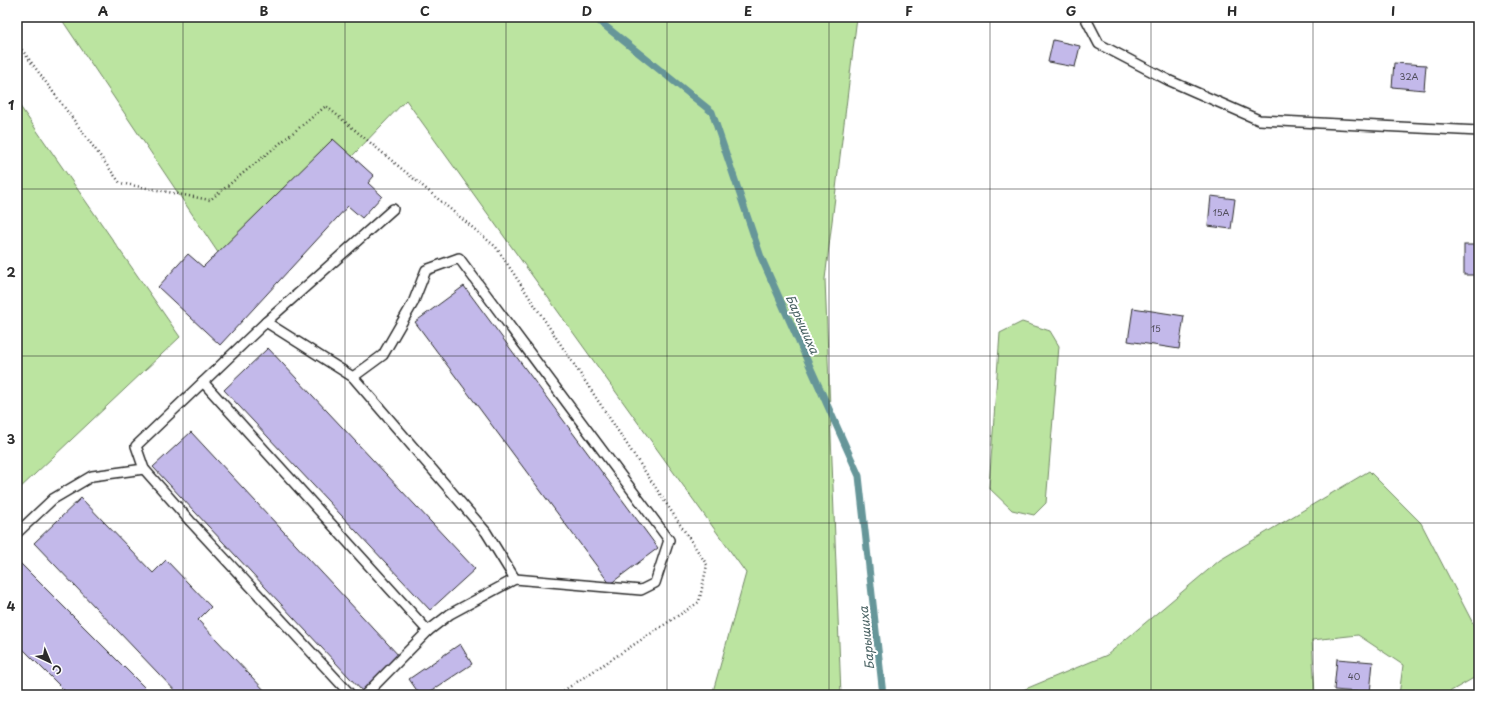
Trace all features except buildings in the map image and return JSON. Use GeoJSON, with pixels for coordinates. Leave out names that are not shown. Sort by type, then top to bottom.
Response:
{"type":"FeatureCollection","features":[{"type":"Feature","properties":{"kind":"lane"},"geometry":{"type":"LineString","coordinates":[[1085,17],[1099,44],[1168,80],[1260,120],[1479,131]]}},
{"type":"Feature","properties":{"kind":"lane"},"geometry":{"type":"LineString","coordinates":[[351,695],[190,521],[144,469],[136,446],[266,322],[394,209]]}},
{"type":"Feature","properties":{"kind":"lane"},"geometry":{"type":"LineString","coordinates":[[353,377],[383,355],[413,303],[426,270],[459,258],[669,540],[655,583],[641,590],[514,579],[450,614],[428,631],[366,695]]}},
{"type":"Feature","properties":{"kind":"lane"},"geometry":{"type":"LineString","coordinates":[[266,322],[353,377],[486,532],[514,579]]}},
{"type":"Feature","properties":{"kind":"lane"},"geometry":{"type":"LineString","coordinates":[[203,382],[428,631]]}},
{"type":"Feature","properties":{"kind":"lane"},"geometry":{"type":"LineString","coordinates":[[17,533],[54,499],[92,476],[144,469]]}},
{"type":"Feature","properties":{"kind":"path"},"geometry":{"type":"LineString","coordinates":[[17,42],[120,183],[210,200],[326,106],[496,247],[707,566],[699,602],[557,695]]}},
{"type":"Feature","properties":{"kind":"green space"},"geometry":{"type":"Polygon","coordinates":[[[60,17],[857,17],[825,279],[841,695],[712,695],[746,573],[406,100],[235,278],[60,17]]]}},
{"type":"Feature","properties":{"kind":"green space"},"geometry":{"type":"Polygon","coordinates":[[[17,102],[180,337],[17,491],[17,102]]]}},
{"type":"Feature","properties":{"kind":"green space"},"geometry":{"type":"Polygon","coordinates":[[[1022,322],[1050,331],[1059,346],[1046,503],[1034,515],[1012,510],[989,488],[1000,333],[1022,322]]]}},
{"type":"Feature","properties":{"kind":"green space"},"geometry":{"type":"Polygon","coordinates":[[[1369,471],[1421,523],[1479,635],[1479,675],[1444,695],[1399,695],[1403,665],[1358,635],[1312,640],[1315,695],[1011,695],[1107,655],[1220,560],[1369,471]]]}},
{"type":"Feature","properties":{"kind":"waterway","name":"Барышиха"},"geometry":{"type":"LineString","coordinates":[[594,17],[712,112],[761,257],[859,476],[883,695]]}}]}
